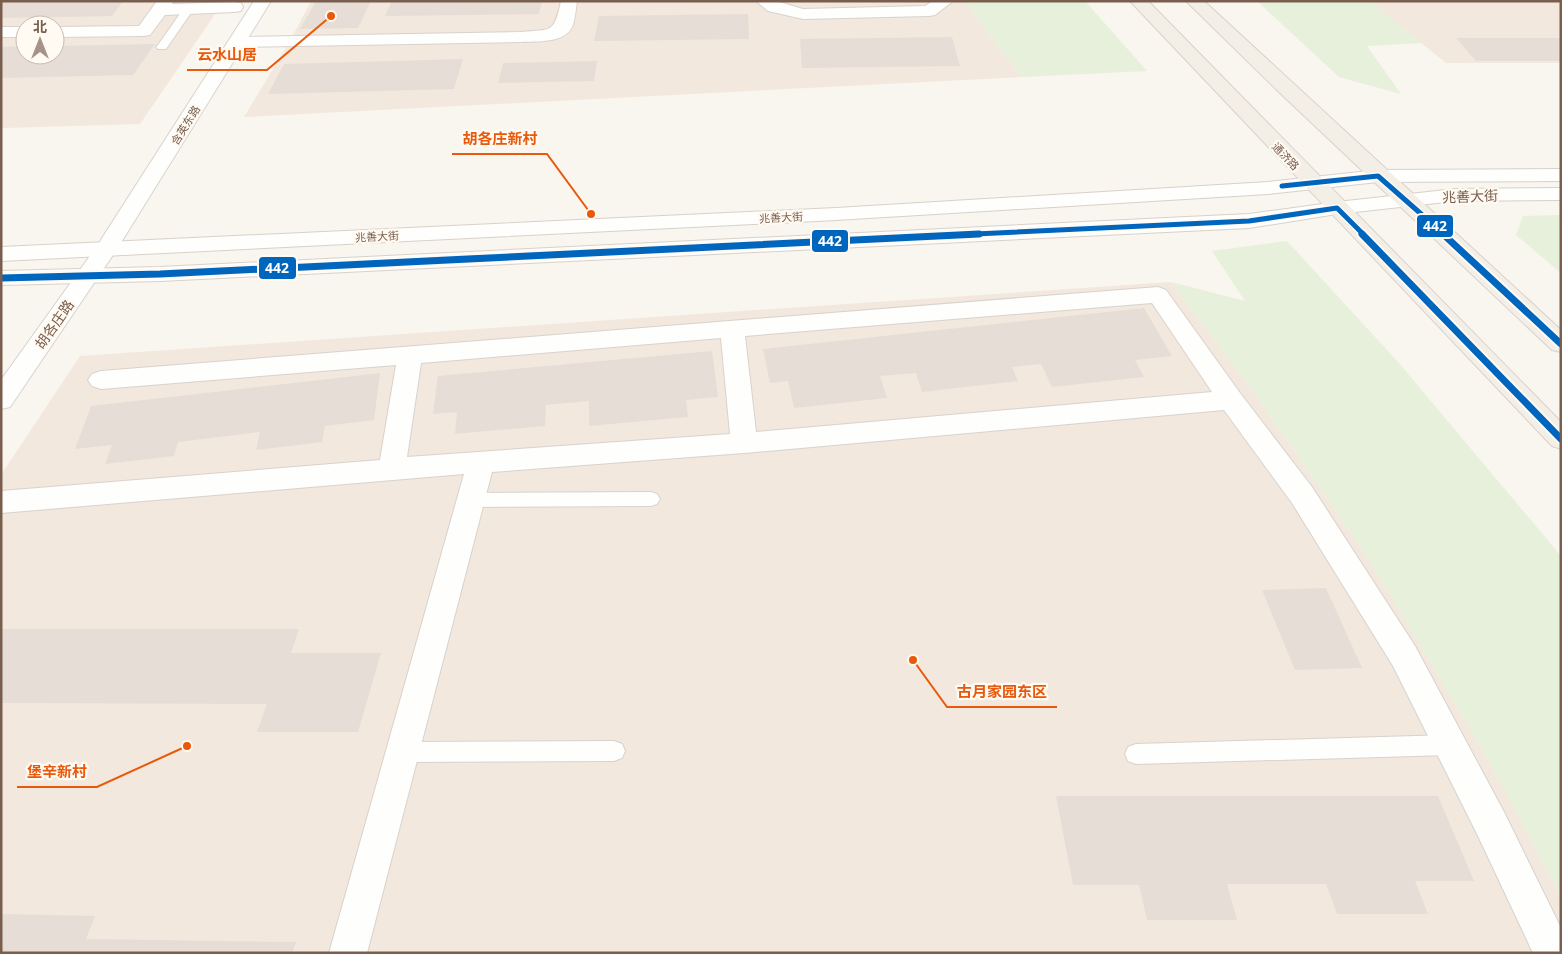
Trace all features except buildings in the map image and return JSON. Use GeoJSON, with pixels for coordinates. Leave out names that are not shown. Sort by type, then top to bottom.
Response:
{"type":"FeatureCollection","features":[{"type":"Feature","properties":{"kind":"main road","name":"通济路"},"geometry":{"type":"LineString","coordinates":[[1138,1],[1561,439]]}},
{"type":"Feature","properties":{"kind":"main road"},"geometry":{"type":"LineString","coordinates":[[1194,1],[1378,176],[1407,200],[1561,344]]}},
{"type":"Feature","properties":{"kind":"street","name":"含英东路"},"geometry":{"type":"LineString","coordinates":[[106,249],[263,1]]}},
{"type":"Feature","properties":{"kind":"street"},"geometry":{"type":"LineString","coordinates":[[237,42],[521,37],[554,34],[564,26],[569,1]]}},
{"type":"Feature","properties":{"kind":"street"},"geometry":{"type":"LineString","coordinates":[[764,1],[774,8],[803,14],[929,11],[944,1]]}},
{"type":"Feature","properties":{"kind":"street"},"geometry":{"type":"LineString","coordinates":[[65,32],[144,31],[163,6],[188,10],[235,7]]}},
{"type":"Feature","properties":{"kind":"street"},"geometry":{"type":"LineString","coordinates":[[1,32],[15,32]]}},
{"type":"Feature","properties":{"kind":"street","name":"兆善大街"},"geometry":{"type":"LineString","coordinates":[[1,254],[836,214],[1259,188],[1378,176],[1561,175]]}},
{"type":"Feature","properties":{"kind":"street","name":"兆善大街"},"geometry":{"type":"LineString","coordinates":[[1,278],[160,274],[1249,221],[1337,208],[1455,195],[1561,194]]}},
{"type":"Feature","properties":{"kind":"street","name":"胡各庄路"},"geometry":{"type":"LineString","coordinates":[[1,400],[106,249]]}},
{"type":"Feature","properties":{"kind":"street"},"geometry":{"type":"LineString","coordinates":[[101,380],[1158,295],[1231,400],[1302,495],[1404,656],[1553,953]]}},
{"type":"Feature","properties":{"kind":"street"},"geometry":{"type":"LineString","coordinates":[[732,330],[744,443]]}},
{"type":"Feature","properties":{"kind":"street"},"geometry":{"type":"LineString","coordinates":[[392,469],[410,356]]}},
{"type":"Feature","properties":{"kind":"street"},"geometry":{"type":"LineString","coordinates":[[1,502],[392,469],[744,443],[1231,400]]}},
{"type":"Feature","properties":{"kind":"street"},"geometry":{"type":"LineString","coordinates":[[348,953],[481,463]]}},
{"type":"Feature","properties":{"kind":"lane"},"geometry":{"type":"LineString","coordinates":[[162,47],[188,10]]}},
{"type":"Feature","properties":{"kind":"lane"},"geometry":{"type":"LineString","coordinates":[[471,500],[651,499]]}},
{"type":"Feature","properties":{"kind":"lane"},"geometry":{"type":"LineString","coordinates":[[1136,754],[1450,745]]}},
{"type":"Feature","properties":{"kind":"lane"},"geometry":{"type":"LineString","coordinates":[[402,752],[614,751]]}},
{"type":"Feature","properties":{"kind":"shaded area"},"geometry":{"type":"Polygon","coordinates":[[[1,1],[224,1],[140,124],[1,128],[1,1]]]}},
{"type":"Feature","properties":{"kind":"shaded area"},"geometry":{"type":"Polygon","coordinates":[[[311,1],[964,1],[1022,77],[244,117],[290,41],[311,1]]]}},
{"type":"Feature","properties":{"kind":"shaded area"},"geometry":{"type":"Polygon","coordinates":[[[1369,1],[1561,1],[1561,63],[1446,63],[1369,1]]]}},
{"type":"Feature","properties":{"kind":"shaded area"},"geometry":{"type":"Polygon","coordinates":[[[1171,282],[1256,395],[1372,564],[1487,757],[1561,896],[1561,953],[1,953],[1,475],[80,356],[1171,282]]]}},
{"type":"Feature","properties":{"kind":"green space"},"geometry":{"type":"Polygon","coordinates":[[[964,1],[1085,1],[1147,71],[1022,77],[964,1]]]}},
{"type":"Feature","properties":{"kind":"green space"},"geometry":{"type":"Polygon","coordinates":[[[1257,1],[1369,1],[1422,43],[1367,46],[1401,94],[1339,77],[1257,1]]]}},
{"type":"Feature","properties":{"kind":"green space"},"geometry":{"type":"Polygon","coordinates":[[[1561,215],[1561,273],[1516,235],[1523,216],[1561,215]]]}},
{"type":"Feature","properties":{"kind":"green space"},"geometry":{"type":"Polygon","coordinates":[[[1287,241],[1398,362],[1561,556],[1561,896],[1487,757],[1372,564],[1256,395],[1171,282],[1245,301],[1212,251],[1287,241]]]}},
{"type":"Feature","properties":{"kind":"transit line","name":"442"},"geometry":{"type":"LineString","coordinates":[[1282,186],[1378,176],[1407,200],[1561,344]]}},
{"type":"Feature","properties":{"kind":"transit line","name":"442"},"geometry":{"type":"LineString","coordinates":[[1,278],[160,274],[1249,221],[1337,208],[1561,439]]}},
{"type":"Feature","properties":{"kind":"place","name":"云水山居"},"geometry":{"type":"Point","coordinates":[331,16]}},
{"type":"Feature","properties":{"kind":"place","name":"胡各庄新村"},"geometry":{"type":"Point","coordinates":[591,214]}},
{"type":"Feature","properties":{"kind":"place","name":"古月家园东区"},"geometry":{"type":"Point","coordinates":[913,660]}},
{"type":"Feature","properties":{"kind":"place","name":"堡辛新村"},"geometry":{"type":"Point","coordinates":[187,746]}}]}
